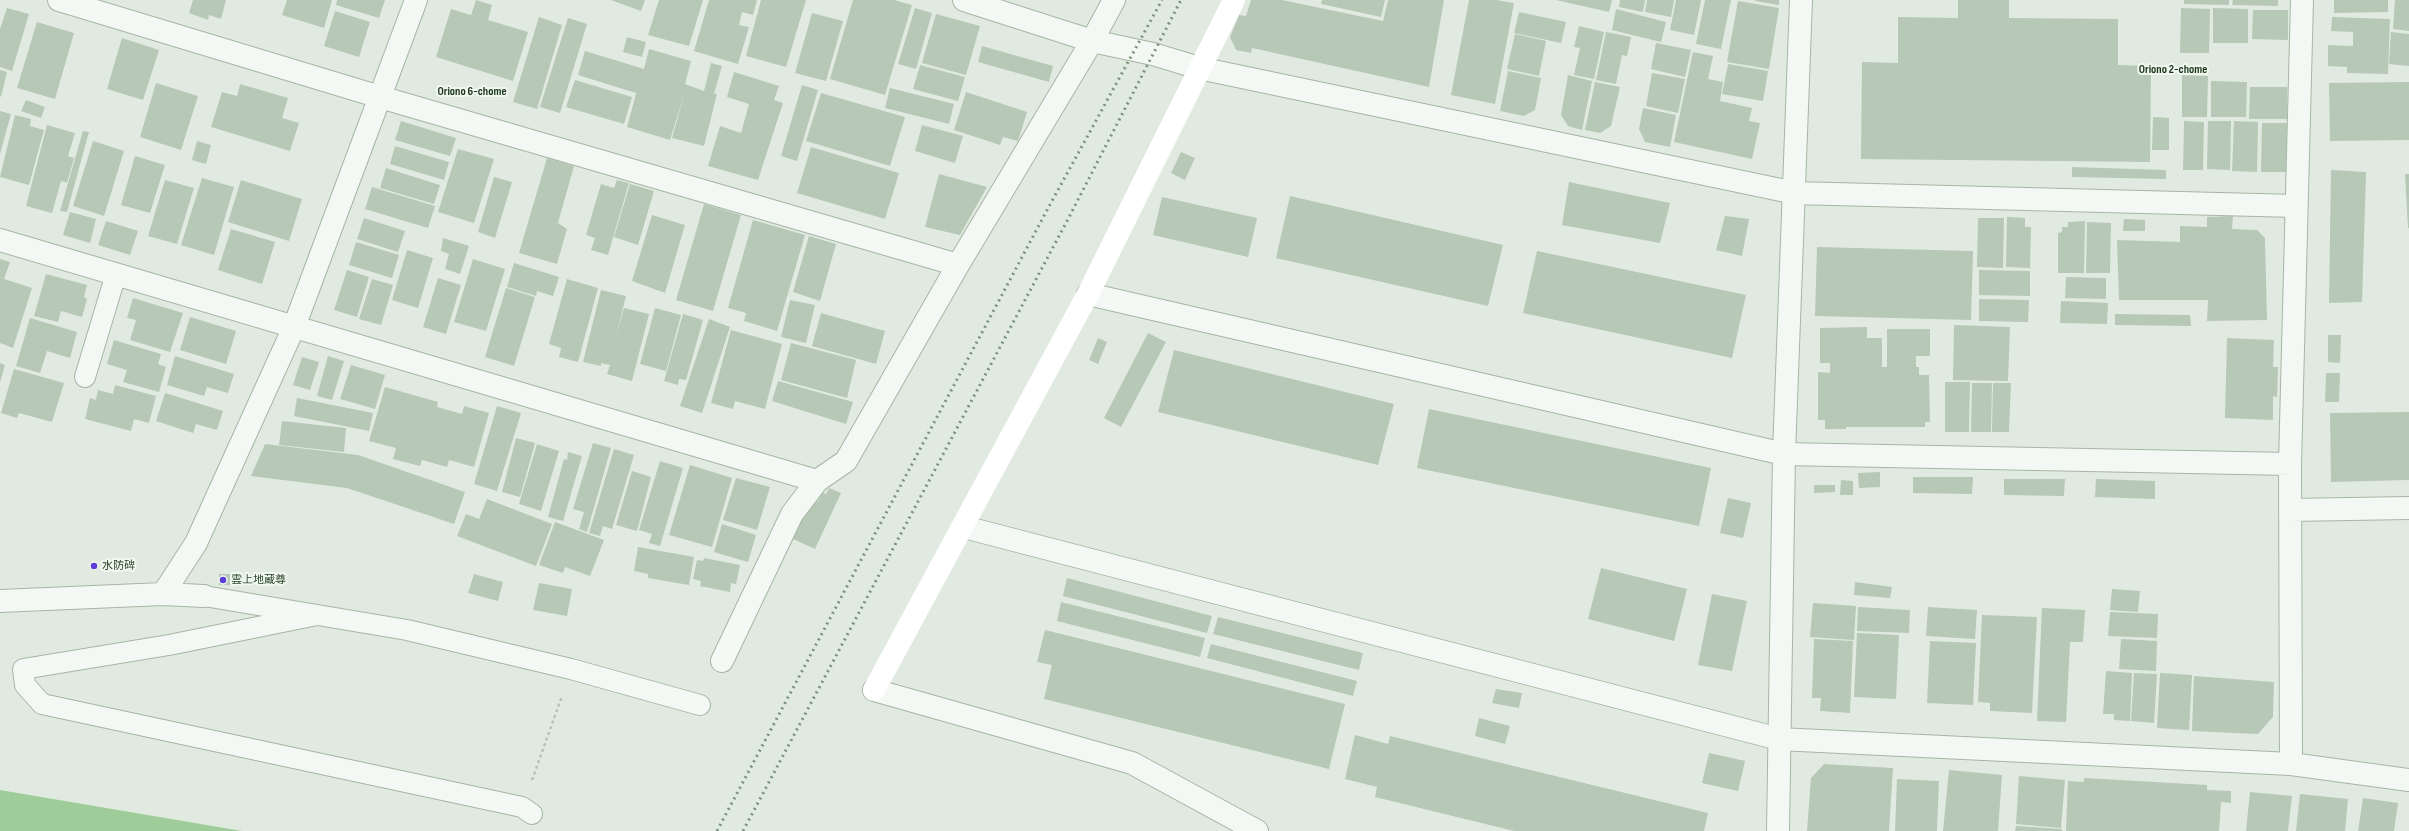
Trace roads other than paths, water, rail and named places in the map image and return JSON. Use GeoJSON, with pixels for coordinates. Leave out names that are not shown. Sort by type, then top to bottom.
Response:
{"type":"FeatureCollection","features":[{"type":"Feature","properties":{"kind":"street"},"geometry":{"type":"LineString","coordinates":[[59,0],[380,97],[958,266]]}},
{"type":"Feature","properties":{"kind":"street"},"geometry":{"type":"LineString","coordinates":[[163,594],[196,542],[294,327],[416,0]]}},
{"type":"Feature","properties":{"kind":"street"},"geometry":{"type":"LineString","coordinates":[[964,0],[1092,41],[1153,54],[1199,68],[1795,193],[2296,206]]}},
{"type":"Feature","properties":{"kind":"street"},"geometry":{"type":"LineString","coordinates":[[722,661],[792,514],[817,482],[846,461],[958,266],[1092,41],[1114,0]]}},
{"type":"Feature","properties":{"kind":"street"},"geometry":{"type":"LineString","coordinates":[[1234,0],[1088,294],[964,527],[874,690],[1132,763],[1257,831]]}},
{"type":"Feature","properties":{"kind":"street"},"geometry":{"type":"LineString","coordinates":[[1778,831],[1784,454],[1795,193],[1801,0]]}},
{"type":"Feature","properties":{"kind":"street"},"geometry":{"type":"LineString","coordinates":[[2291,764],[2290,464],[2302,0]]}},
{"type":"Feature","properties":{"kind":"street"},"geometry":{"type":"LineString","coordinates":[[0,240],[817,482]]}},
{"type":"Feature","properties":{"kind":"street"},"geometry":{"type":"LineString","coordinates":[[1088,294],[1784,454],[2290,464]]}},
{"type":"Feature","properties":{"kind":"street"},"geometry":{"type":"LineString","coordinates":[[2290,510],[2409,508]]}},
{"type":"Feature","properties":{"kind":"street"},"geometry":{"type":"LineString","coordinates":[[964,527],[1779,739],[2291,764],[2409,780]]}},
{"type":"Feature","properties":{"kind":"street"},"geometry":{"type":"LineString","coordinates":[[0,601],[163,594],[204,596]]}},
{"type":"Feature","properties":{"kind":"lane"},"geometry":{"type":"LineString","coordinates":[[85,377],[116,274]]}},
{"type":"Feature","properties":{"kind":"lane"},"geometry":{"type":"LineString","coordinates":[[204,596],[445,639],[571,669],[700,705]]}},
{"type":"Feature","properties":{"kind":"lane"},"geometry":{"type":"LineString","coordinates":[[317,615],[169,645],[23,669],[25,685],[42,704],[527,810]]}},
{"type":"Feature","properties":{"kind":"railway"},"geometry":{"type":"LineString","coordinates":[[717,831],[1046,212],[1162,0]]}},
{"type":"Feature","properties":{"kind":"railway"},"geometry":{"type":"LineString","coordinates":[[743,831],[1067,221],[1181,0]]}},
{"type":"Feature","properties":{"kind":"place","name":"水防碑"},"geometry":{"type":"Point","coordinates":[94,566]}},
{"type":"Feature","properties":{"kind":"place","name":"雲上地蔵尊"},"geometry":{"type":"Point","coordinates":[223,580]}},
{"type":"Feature","properties":{"kind":"district","name":"Oriono 2-chome"},"geometry":{"type":"Point","coordinates":[2173,70]}},
{"type":"Feature","properties":{"kind":"district","name":"Oriono 6-chome"},"geometry":{"type":"Point","coordinates":[472,92]}}]}
